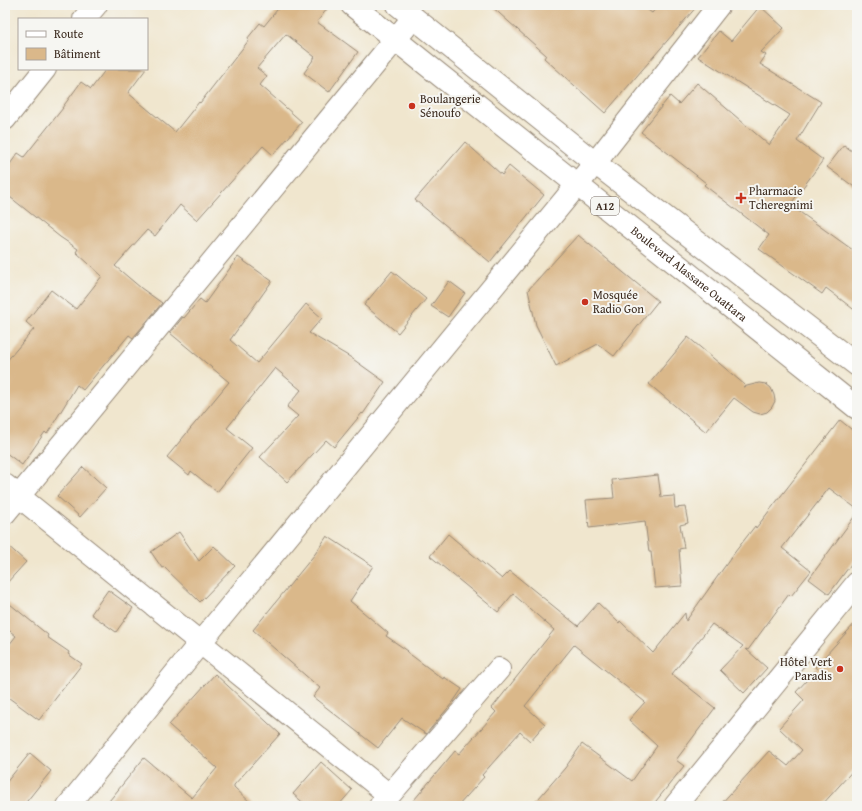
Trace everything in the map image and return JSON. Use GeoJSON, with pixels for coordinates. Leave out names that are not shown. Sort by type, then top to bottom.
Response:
{"type":"FeatureCollection","features":[{"type":"Feature","properties":{"kind":"street"},"geometry":{"type":"LineString","coordinates":[[85,18],[96,5]]}},
{"type":"Feature","properties":{"kind":"street","name":"Boulevard Alassane Ouattara"},"geometry":{"type":"LineString","coordinates":[[352,5],[857,408]]}},
{"type":"Feature","properties":{"kind":"street"},"geometry":{"type":"LineString","coordinates":[[68,806],[200,643],[595,164],[719,5]]}},
{"type":"Feature","properties":{"kind":"street"},"geometry":{"type":"LineString","coordinates":[[5,513],[12,491],[395,40],[405,11]]}},
{"type":"Feature","properties":{"kind":"street","name":"A12"},"geometry":{"type":"LineString","coordinates":[[405,11],[595,164],[857,365]]}},
{"type":"Feature","properties":{"kind":"street"},"geometry":{"type":"LineString","coordinates":[[5,119],[44,70]]}},
{"type":"Feature","properties":{"kind":"street"},"geometry":{"type":"LineString","coordinates":[[12,491],[200,643],[385,801],[499,669]]}},
{"type":"Feature","properties":{"kind":"street"},"geometry":{"type":"LineString","coordinates":[[675,806],[857,583]]}},
{"type":"Feature","properties":{"kind":"building"},"geometry":{"type":"Polygon","coordinates":[[[281,5],[330,5],[317,22],[358,52],[329,92],[304,73],[315,57],[286,34],[257,68],[267,76],[260,85],[302,122],[273,155],[263,146],[197,220],[180,205],[155,236],[147,230],[115,266],[141,288],[162,303],[133,338],[129,335],[83,390],[77,385],[47,434],[45,432],[22,465],[5,452],[5,363],[34,329],[26,322],[51,290],[76,309],[102,276],[76,252],[78,249],[60,237],[5,193],[5,171],[18,153],[24,157],[63,108],[81,82],[91,89],[105,70],[145,70],[128,93],[175,132],[199,102],[200,103],[249,40],[247,39],[260,23],[264,26],[281,5]]]}},
{"type":"Feature","properties":{"kind":"building"},"geometry":{"type":"Polygon","coordinates":[[[490,5],[641,5],[652,13],[659,5],[698,5],[605,113],[544,58],[546,55],[490,5]]]}},
{"type":"Feature","properties":{"kind":"building"},"geometry":{"type":"Polygon","coordinates":[[[760,6],[784,28],[761,52],[766,55],[760,64],[821,102],[797,141],[823,160],[790,205],[857,253],[857,312],[826,288],[822,294],[759,249],[769,235],[704,185],[706,183],[641,132],[670,96],[679,104],[697,83],[769,145],[790,115],[698,57],[719,31],[731,41],[760,6]]]}},
{"type":"Feature","properties":{"kind":"building"},"geometry":{"type":"Polygon","coordinates":[[[465,142],[502,175],[509,166],[544,195],[490,262],[415,200],[465,142]]]}},
{"type":"Feature","properties":{"kind":"building"},"geometry":{"type":"Polygon","coordinates":[[[844,145],[857,155],[857,189],[827,167],[844,145]]]}},
{"type":"Feature","properties":{"kind":"building"},"geometry":{"type":"Polygon","coordinates":[[[578,235],[658,301],[614,356],[598,344],[556,366],[536,325],[528,290],[578,235]]]}},
{"type":"Feature","properties":{"kind":"building"},"geometry":{"type":"Polygon","coordinates":[[[238,257],[272,281],[230,340],[257,363],[306,304],[322,318],[309,333],[350,357],[385,382],[363,414],[362,413],[334,447],[326,440],[287,482],[260,457],[298,416],[287,407],[301,390],[275,368],[227,428],[252,448],[217,492],[191,471],[189,475],[167,457],[229,382],[170,333],[200,299],[205,303],[238,257]]]}},
{"type":"Feature","properties":{"kind":"building"},"geometry":{"type":"Polygon","coordinates":[[[392,271],[426,299],[398,333],[364,305],[392,271]]]}},
{"type":"Feature","properties":{"kind":"building"},"geometry":{"type":"Polygon","coordinates":[[[449,281],[465,293],[448,317],[431,306],[449,281]]]}},
{"type":"Feature","properties":{"kind":"building"},"geometry":{"type":"Polygon","coordinates":[[[688,337],[745,385],[743,387],[759,383],[766,384],[771,388],[775,401],[772,407],[767,412],[760,414],[753,412],[734,398],[706,432],[649,384],[688,337]]]}},
{"type":"Feature","properties":{"kind":"building"},"geometry":{"type":"Polygon","coordinates":[[[840,420],[857,434],[857,509],[829,488],[782,548],[811,571],[791,596],[789,594],[748,650],[746,649],[767,668],[744,693],[720,670],[743,646],[712,624],[672,674],[715,708],[676,760],[684,766],[652,806],[532,806],[565,768],[582,744],[632,781],[657,746],[629,720],[645,702],[574,645],[525,706],[545,724],[530,741],[520,732],[482,775],[484,777],[458,806],[409,806],[455,751],[459,754],[496,712],[492,708],[554,630],[513,594],[498,612],[430,556],[448,534],[502,579],[510,571],[578,626],[598,603],[619,623],[620,621],[653,653],[685,613],[686,621],[735,552],[755,526],[756,528],[840,420]]]}},
{"type":"Feature","properties":{"kind":"building"},"geometry":{"type":"Polygon","coordinates":[[[83,467],[106,488],[80,517],[57,496],[83,467]]]}},
{"type":"Feature","properties":{"kind":"building"},"geometry":{"type":"Polygon","coordinates":[[[658,475],[661,497],[674,496],[675,508],[685,507],[688,523],[680,525],[684,548],[679,549],[682,586],[655,588],[651,552],[649,552],[645,521],[589,528],[586,500],[614,498],[612,480],[658,475]]]}},
{"type":"Feature","properties":{"kind":"building"},"geometry":{"type":"Polygon","coordinates":[[[857,513],[857,556],[829,594],[809,579],[857,513]]]}},
{"type":"Feature","properties":{"kind":"building"},"geometry":{"type":"Polygon","coordinates":[[[179,532],[199,561],[214,546],[235,566],[200,602],[164,567],[162,568],[151,552],[179,532]]]}},
{"type":"Feature","properties":{"kind":"building"},"geometry":{"type":"Polygon","coordinates":[[[327,536],[373,566],[350,601],[388,633],[386,636],[408,651],[407,652],[443,679],[444,677],[462,689],[426,734],[402,718],[378,748],[313,697],[320,688],[253,630],[315,554],[327,536]]]}},
{"type":"Feature","properties":{"kind":"building"},"geometry":{"type":"Polygon","coordinates":[[[5,543],[26,562],[5,585],[5,543]]]}},
{"type":"Feature","properties":{"kind":"building"},"geometry":{"type":"Polygon","coordinates":[[[108,590],[133,608],[116,632],[91,614],[108,590]]]}},
{"type":"Feature","properties":{"kind":"building"},"geometry":{"type":"Polygon","coordinates":[[[5,600],[48,635],[47,637],[69,652],[68,654],[82,664],[39,720],[5,695],[5,650],[16,636],[5,627],[5,600]]]}},
{"type":"Feature","properties":{"kind":"building"},"geometry":{"type":"Polygon","coordinates":[[[857,621],[857,766],[821,806],[719,806],[769,751],[788,766],[802,750],[779,728],[804,700],[796,692],[817,669],[815,667],[857,621]]]}},
{"type":"Feature","properties":{"kind":"building"},"geometry":{"type":"Polygon","coordinates":[[[215,674],[280,734],[234,785],[234,787],[254,806],[105,806],[144,758],[192,798],[217,768],[169,725],[215,674]]]}},
{"type":"Feature","properties":{"kind":"building"},"geometry":{"type":"Polygon","coordinates":[[[30,753],[51,771],[23,806],[11,806],[5,801],[5,784],[30,753]]]}},
{"type":"Feature","properties":{"kind":"building"},"geometry":{"type":"Polygon","coordinates":[[[321,762],[352,790],[338,806],[307,806],[293,794],[321,762]]]}},
{"type":"Feature","properties":{"kind":"place","name":"Boulangerie Sénoufo"},"geometry":{"type":"Point","coordinates":[412,106]}},
{"type":"Feature","properties":{"kind":"place","name":"Pharmacie Tcheregnimi"},"geometry":{"type":"Point","coordinates":[741,198]}},
{"type":"Feature","properties":{"kind":"place","name":"Mosquée Radio Gon"},"geometry":{"type":"Point","coordinates":[585,302]}},
{"type":"Feature","properties":{"kind":"place","name":"Hôtel Vert Paradis"},"geometry":{"type":"Point","coordinates":[840,669]}}]}
